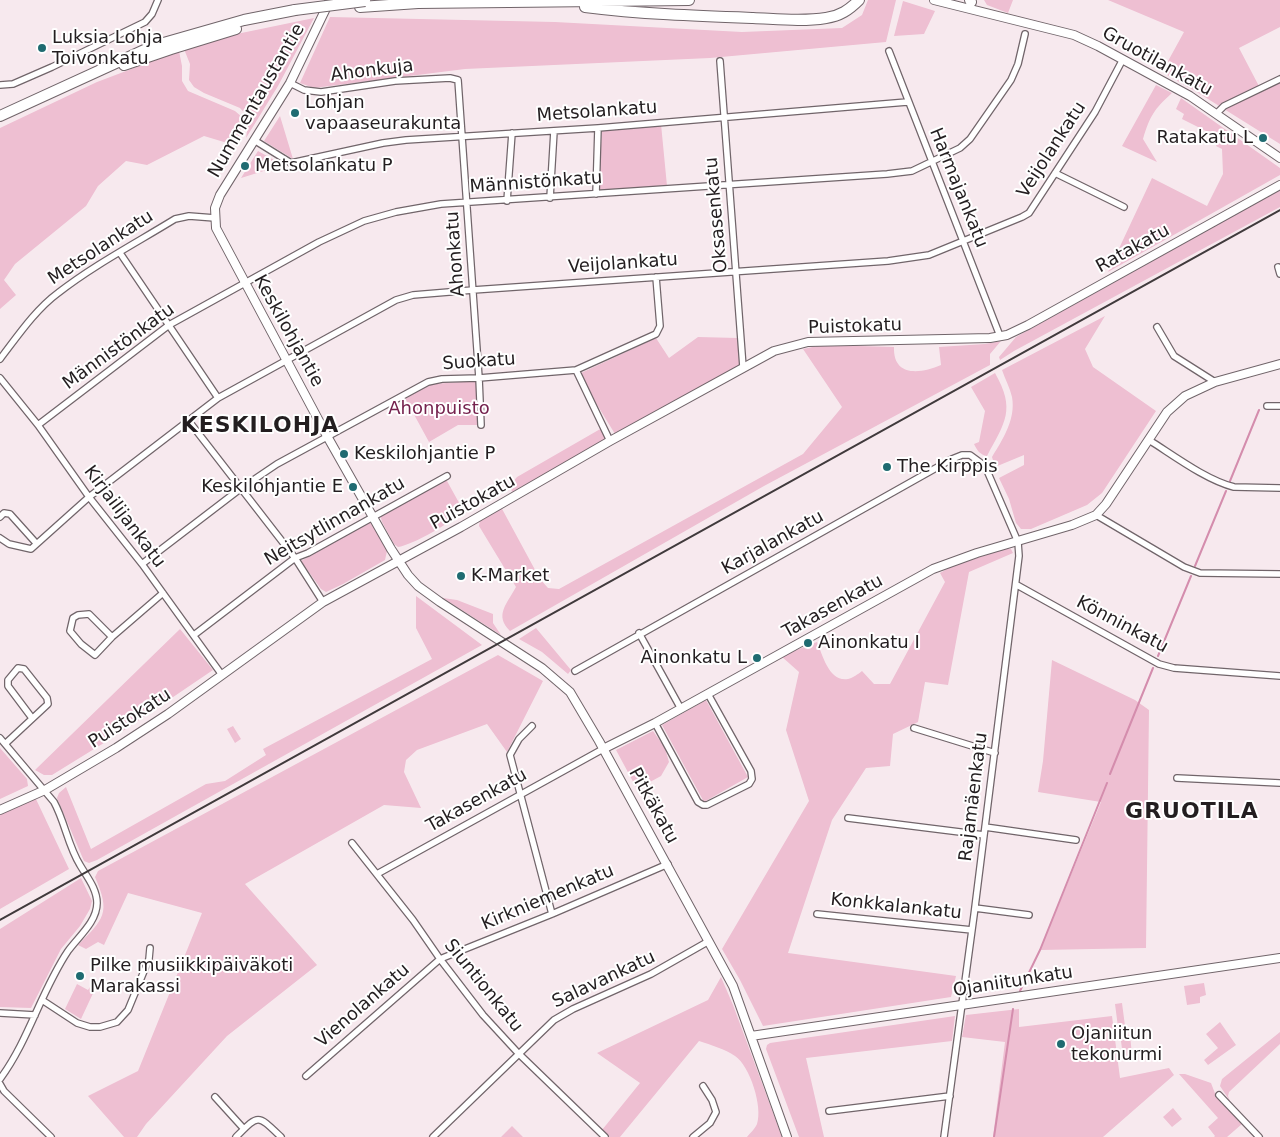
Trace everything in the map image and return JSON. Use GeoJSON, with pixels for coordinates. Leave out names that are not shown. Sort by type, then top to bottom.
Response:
{"type":"FeatureCollection","features":[{"type":"Feature","properties":{"kind":"highway"},"geometry":{"type":"LineString","coordinates":[[362,4],[377,0]]}},
{"type":"Feature","properties":{"kind":"highway"},"geometry":{"type":"LineString","coordinates":[[0,116],[153,46],[244,20],[362,4],[689,0]]}},
{"type":"Feature","properties":{"kind":"highway"},"geometry":{"type":"LineString","coordinates":[[549,2],[605,10],[801,20],[839,15],[850,9],[858,0]]}},
{"type":"Feature","properties":{"kind":"highway"},"geometry":{"type":"LineString","coordinates":[[0,109],[17,101],[30,102]]}},
{"type":"Feature","properties":{"kind":"street"},"geometry":{"type":"LineString","coordinates":[[0,85],[13,84],[44,71],[145,22],[152,14],[158,0]]}},
{"type":"Feature","properties":{"kind":"street","name":"Nummentaustantie"},"geometry":{"type":"LineString","coordinates":[[215,218],[215,208],[220,195],[290,83],[330,0]]}},
{"type":"Feature","properties":{"kind":"street"},"geometry":{"type":"LineString","coordinates":[[934,0],[1008,19]]}},
{"type":"Feature","properties":{"kind":"street"},"geometry":{"type":"LineString","coordinates":[[969,1],[1008,19]]}},
{"type":"Feature","properties":{"kind":"street","name":"Gruotilankatu"},"geometry":{"type":"LineString","coordinates":[[1008,19],[1074,35],[1098,46],[1184,92],[1280,158]]}},
{"type":"Feature","properties":{"kind":"street","name":"Männistönkatu"},"geometry":{"type":"LineString","coordinates":[[38,425],[170,325],[319,242],[364,221],[396,212],[441,204],[468,204],[897,174],[912,171],[960,148],[970,139],[1011,80],[1018,64],[1025,34]]}},
{"type":"Feature","properties":{"kind":"street","name":"Harmajankatu"},"geometry":{"type":"LineString","coordinates":[[889,51],[907,102],[1000,336]]}},
{"type":"Feature","properties":{"kind":"street","name":"Veijolankatu"},"geometry":{"type":"LineString","coordinates":[[36,543],[89,497],[218,398],[396,300],[413,295],[473,290],[914,258],[929,255],[963,242],[1029,213],[1095,112],[1123,59]]}},
{"type":"Feature","properties":{"kind":"street","name":"Oksasenkatu"},"geometry":{"type":"LineString","coordinates":[[720,61],[744,367]]}},
{"type":"Feature","properties":{"kind":"street","name":"Ahonkuja"},"geometry":{"type":"LineString","coordinates":[[290,83],[304,90],[321,92],[395,81],[450,78],[458,80]]}},
{"type":"Feature","properties":{"kind":"street"},"geometry":{"type":"LineString","coordinates":[[1217,113],[1224,106],[1280,79]]}},
{"type":"Feature","properties":{"kind":"street","name":"Ahonkatu"},"geometry":{"type":"LineString","coordinates":[[458,80],[468,204],[481,425]]}},
{"type":"Feature","properties":{"kind":"street","name":"Metsolankatu"},"geometry":{"type":"LineString","coordinates":[[254,140],[292,163],[383,143],[598,128],[907,102]]}},
{"type":"Feature","properties":{"kind":"street"},"geometry":{"type":"LineString","coordinates":[[596,194],[598,128]]}},
{"type":"Feature","properties":{"kind":"street"},"geometry":{"type":"LineString","coordinates":[[550,198],[554,130]]}},
{"type":"Feature","properties":{"kind":"street"},"geometry":{"type":"LineString","coordinates":[[507,201],[512,133]]}},
{"type":"Feature","properties":{"kind":"street"},"geometry":{"type":"LineString","coordinates":[[1055,173],[1124,207]]}},
{"type":"Feature","properties":{"kind":"street","name":"Ratakatu"},"geometry":{"type":"LineString","coordinates":[[1000,336],[1028,325],[1280,185]]}},
{"type":"Feature","properties":{"kind":"street","name":"Metsolankatu"},"geometry":{"type":"LineString","coordinates":[[0,359],[41,309],[57,293],[175,218],[189,216],[215,218]]}},
{"type":"Feature","properties":{"kind":"street","name":"Keskilohjantie"},"geometry":{"type":"LineString","coordinates":[[215,218],[216,228],[221,240],[327,436],[399,561]]}},
{"type":"Feature","properties":{"kind":"street"},"geometry":{"type":"LineString","coordinates":[[120,253],[218,398]]}},
{"type":"Feature","properties":{"kind":"street","name":"Suokatu"},"geometry":{"type":"LineString","coordinates":[[142,564],[240,489],[277,464],[428,382],[442,379],[576,370],[656,334],[660,326],[656,277]]}},
{"type":"Feature","properties":{"kind":"street"},"geometry":{"type":"LineString","coordinates":[[1157,327],[1174,356],[1215,382]]}},
{"type":"Feature","properties":{"kind":"street","name":"Puistokatu"},"geometry":{"type":"LineString","coordinates":[[0,810],[45,790],[131,738],[168,714],[323,602],[475,520],[610,441],[774,351],[808,342],[977,339],[1000,336]]}},
{"type":"Feature","properties":{"kind":"street","name":"Takasenkatu"},"geometry":{"type":"LineString","coordinates":[[377,874],[521,793],[681,709],[933,569],[1072,525],[1096,515],[1106,504],[1167,412],[1184,396],[1215,382],[1280,364]]}},
{"type":"Feature","properties":{"kind":"street"},"geometry":{"type":"LineString","coordinates":[[576,370],[610,441]]}},
{"type":"Feature","properties":{"kind":"street","name":"Kirjailijankatu"},"geometry":{"type":"LineString","coordinates":[[0,378],[38,425],[89,497],[142,564],[222,675]]}},
{"type":"Feature","properties":{"kind":"street"},"geometry":{"type":"LineString","coordinates":[[1267,406],[1280,406]]}},
{"type":"Feature","properties":{"kind":"street"},"geometry":{"type":"LineString","coordinates":[[188,420],[295,558],[323,602]]}},
{"type":"Feature","properties":{"kind":"street"},"geometry":{"type":"LineString","coordinates":[[1149,440],[1214,480],[1228,486],[1280,488]]}},
{"type":"Feature","properties":{"kind":"street","name":"Karjalankatu"},"geometry":{"type":"LineString","coordinates":[[576,671],[640,633],[952,459],[962,455],[970,455],[985,466]]}},
{"type":"Feature","properties":{"kind":"street","name":"Rajamäenkatu"},"geometry":{"type":"LineString","coordinates":[[944,1137],[1017,585],[1019,556],[1018,542],[985,466]]}},
{"type":"Feature","properties":{"kind":"street","name":"Neitsytlinnankatu"},"geometry":{"type":"LineString","coordinates":[[194,635],[295,558],[308,553],[447,476]]}},
{"type":"Feature","properties":{"kind":"street"},"geometry":{"type":"LineString","coordinates":[[0,517],[4,513],[10,514],[36,543],[30,549],[10,544],[0,538]]}},
{"type":"Feature","properties":{"kind":"street"},"geometry":{"type":"LineString","coordinates":[[1096,515],[1184,567],[1200,573],[1280,574]]}},
{"type":"Feature","properties":{"kind":"street","name":"Pitkäkatu"},"geometry":{"type":"LineString","coordinates":[[399,561],[418,586],[542,668],[570,692],[668,864],[733,986],[787,1137]]}},
{"type":"Feature","properties":{"kind":"street","name":"Könninkatu"},"geometry":{"type":"LineString","coordinates":[[1017,585],[1159,664],[1174,668],[1280,676]]}},
{"type":"Feature","properties":{"kind":"street"},"geometry":{"type":"LineString","coordinates":[[112,637],[89,614],[78,615],[73,618],[70,630],[81,644],[94,654],[163,593]]}},
{"type":"Feature","properties":{"kind":"street"},"geometry":{"type":"LineString","coordinates":[[640,633],[681,709]]}},
{"type":"Feature","properties":{"kind":"street"},"geometry":{"type":"LineString","coordinates":[[5,744],[48,704],[48,698],[24,668],[18,668],[8,680],[8,686],[32,718]]}},
{"type":"Feature","properties":{"kind":"street"},"geometry":{"type":"LineString","coordinates":[[655,723],[698,802],[702,805],[707,805],[748,784],[752,779],[751,771],[708,694]]}},
{"type":"Feature","properties":{"kind":"street"},"geometry":{"type":"LineString","coordinates":[[532,726],[519,739],[510,755],[552,914]]}},
{"type":"Feature","properties":{"kind":"street"},"geometry":{"type":"LineString","coordinates":[[914,728],[994,753]]}},
{"type":"Feature","properties":{"kind":"street"},"geometry":{"type":"LineString","coordinates":[[0,738],[45,790],[60,813],[74,855],[89,879],[97,903],[93,919],[68,952],[34,1015],[18,1050],[0,1079]]}},
{"type":"Feature","properties":{"kind":"street"},"geometry":{"type":"LineString","coordinates":[[1178,778],[1280,783]]}},
{"type":"Feature","properties":{"kind":"street"},"geometry":{"type":"LineString","coordinates":[[848,818],[984,835]]}},
{"type":"Feature","properties":{"kind":"street"},"geometry":{"type":"LineString","coordinates":[[985,827],[1076,840]]}},
{"type":"Feature","properties":{"kind":"street","name":"Siuntionkatu"},"geometry":{"type":"LineString","coordinates":[[352,843],[413,920],[483,1015],[518,1053],[605,1137]]}},
{"type":"Feature","properties":{"kind":"street","name":"Kirkniemenkatu"},"geometry":{"type":"LineString","coordinates":[[440,959],[552,914],[668,864]]}},
{"type":"Feature","properties":{"kind":"street"},"geometry":{"type":"LineString","coordinates":[[975,908],[1029,915]]}},
{"type":"Feature","properties":{"kind":"street","name":"Konkkalankatu"},"geometry":{"type":"LineString","coordinates":[[817,914],[972,930]]}},
{"type":"Feature","properties":{"kind":"street","name":"Salavankatu"},"geometry":{"type":"LineString","coordinates":[[433,1137],[546,1026],[564,1014],[652,974],[709,941]]}},
{"type":"Feature","properties":{"kind":"street"},"geometry":{"type":"LineString","coordinates":[[42,1000],[77,1023],[90,1028],[117,1022],[128,1010],[149,959],[150,948]]}},
{"type":"Feature","properties":{"kind":"street","name":"Ojaniitunkatu"},"geometry":{"type":"LineString","coordinates":[[751,1036],[1280,958]]}},
{"type":"Feature","properties":{"kind":"street","name":"Vienolankatu"},"geometry":{"type":"LineString","coordinates":[[306,1076],[440,959]]}},
{"type":"Feature","properties":{"kind":"street"},"geometry":{"type":"LineString","coordinates":[[0,1013],[34,1015]]}},
{"type":"Feature","properties":{"kind":"street"},"geometry":{"type":"LineString","coordinates":[[0,1084],[4,1091],[50,1137]]}},
{"type":"Feature","properties":{"kind":"street"},"geometry":{"type":"LineString","coordinates":[[693,1137],[710,1123],[716,1112],[712,1100],[703,1086]]}},
{"type":"Feature","properties":{"kind":"street"},"geometry":{"type":"LineString","coordinates":[[1219,1095],[1258,1137]]}},
{"type":"Feature","properties":{"kind":"street"},"geometry":{"type":"LineString","coordinates":[[829,1112],[950,1096]]}},
{"type":"Feature","properties":{"kind":"street"},"geometry":{"type":"LineString","coordinates":[[215,1097],[244,1129]]}},
{"type":"Feature","properties":{"kind":"street"},"geometry":{"type":"LineString","coordinates":[[236,1137],[254,1120],[260,1119],[281,1137]]}},
{"type":"Feature","properties":{"kind":"green space"},"geometry":{"type":"Polygon","coordinates":[[[868,0],[896,0],[886,42],[710,58],[465,69],[314,88],[300,83],[330,17],[555,22],[742,32],[842,28],[862,15],[868,0]]]}},
{"type":"Feature","properties":{"kind":"green space"},"geometry":{"type":"Polygon","coordinates":[[[984,0],[1013,0],[1008,13],[987,5],[984,0]]]}},
{"type":"Feature","properties":{"kind":"green space"},"geometry":{"type":"Polygon","coordinates":[[[1108,0],[1280,0],[1280,27],[1239,48],[1261,90],[1280,81],[1280,144],[1162,72],[1184,32],[1108,0]]]}},
{"type":"Feature","properties":{"kind":"green space"},"geometry":{"type":"Polygon","coordinates":[[[903,1],[935,11],[924,34],[894,36],[903,1]]]}},
{"type":"Feature","properties":{"kind":"green space"},"geometry":{"type":"Polygon","coordinates":[[[314,18],[278,86],[246,138],[249,118],[240,108],[204,93],[194,87],[189,80],[190,64],[184,49],[222,37],[314,18]]]}},
{"type":"Feature","properties":{"kind":"green space"},"geometry":{"type":"Polygon","coordinates":[[[179,51],[182,81],[188,91],[235,111],[242,117],[239,137],[224,142],[204,136],[147,165],[126,161],[98,186],[86,206],[15,264],[4,280],[16,295],[0,309],[0,128],[97,82],[179,51]]]}},
{"type":"Feature","properties":{"kind":"green space"},"geometry":{"type":"Polygon","coordinates":[[[1156,85],[1172,93],[1153,113],[1143,139],[1157,162],[1122,146],[1156,85]]]}},
{"type":"Feature","properties":{"kind":"green space"},"geometry":{"type":"Polygon","coordinates":[[[1181,98],[1280,168],[1280,175],[1108,272],[1152,178],[1207,206],[1223,174],[1222,149],[1216,146],[1220,138],[1182,119],[1184,114],[1176,109],[1181,98]]]}},
{"type":"Feature","properties":{"kind":"green space"},"geometry":{"type":"Polygon","coordinates":[[[280,116],[293,159],[264,141],[280,116]]]}},
{"type":"Feature","properties":{"kind":"green space"},"geometry":{"type":"Polygon","coordinates":[[[661,124],[667,186],[598,190],[602,130],[661,124]]]}},
{"type":"Feature","properties":{"kind":"green space"},"geometry":{"type":"Polygon","coordinates":[[[258,151],[283,165],[241,178],[258,151]]]}},
{"type":"Feature","properties":{"kind":"green space"},"geometry":{"type":"Polygon","coordinates":[[[1280,190],[1280,207],[1000,360],[999,357],[1016,337],[1280,190]]]}},
{"type":"Feature","properties":{"kind":"green space"},"geometry":{"type":"Polygon","coordinates":[[[1105,316],[1085,349],[1093,367],[1156,411],[1102,493],[1087,505],[1031,529],[1021,529],[1016,523],[1009,499],[999,478],[1024,465],[1024,455],[995,467],[992,457],[1008,428],[1013,405],[1010,390],[1002,370],[1105,316]]]}},
{"type":"Feature","properties":{"kind":"green space"},"geometry":{"type":"Polygon","coordinates":[[[698,337],[738,338],[742,365],[615,434],[596,403],[581,373],[656,338],[669,358],[698,337]]]}},
{"type":"Feature","properties":{"kind":"green space"},"geometry":{"type":"Polygon","coordinates":[[[1001,341],[990,354],[990,365],[764,486],[510,631],[505,625],[502,615],[516,587],[479,526],[480,520],[501,507],[540,579],[548,588],[559,589],[803,454],[842,407],[803,349],[822,345],[894,347],[898,364],[909,371],[917,371],[941,365],[939,347],[1001,341]]]}},
{"type":"Feature","properties":{"kind":"green space"},"geometry":{"type":"Polygon","coordinates":[[[995,373],[1005,397],[1006,416],[987,456],[982,455],[974,444],[979,442],[985,411],[971,387],[995,373]]]}},
{"type":"Feature","properties":{"kind":"green space","name":"Ahonpuisto"},"geometry":{"type":"Polygon","coordinates":[[[476,381],[478,425],[458,425],[429,442],[405,398],[432,384],[476,381]]]}},
{"type":"Feature","properties":{"kind":"green space"},"geometry":{"type":"Polygon","coordinates":[[[602,428],[608,439],[512,492],[510,485],[517,477],[602,428]]]}},
{"type":"Feature","properties":{"kind":"green space"},"geometry":{"type":"Polygon","coordinates":[[[444,480],[447,481],[463,510],[451,521],[432,532],[398,547],[394,544],[382,522],[380,514],[444,480]]]}},
{"type":"Feature","properties":{"kind":"green space"},"geometry":{"type":"Polygon","coordinates":[[[371,522],[387,551],[385,560],[326,592],[321,589],[301,561],[371,522]]]}},
{"type":"Feature","properties":{"kind":"green space"},"geometry":{"type":"Polygon","coordinates":[[[1005,549],[1011,549],[1013,553],[969,572],[948,685],[925,682],[918,722],[893,734],[890,766],[866,768],[832,820],[788,953],[956,976],[951,997],[763,1026],[722,949],[809,801],[786,730],[799,672],[781,656],[817,642],[824,661],[831,672],[841,679],[854,677],[862,671],[874,684],[890,684],[945,582],[940,573],[952,566],[1005,549]]]}},
{"type":"Feature","properties":{"kind":"green space"},"geometry":{"type":"Polygon","coordinates":[[[416,596],[482,645],[97,860],[89,863],[84,861],[57,798],[59,793],[66,787],[91,849],[206,784],[225,781],[266,755],[263,749],[432,659],[416,628],[416,596]]]}},
{"type":"Feature","properties":{"kind":"green space"},"geometry":{"type":"Polygon","coordinates":[[[443,598],[457,600],[493,614],[493,623],[501,635],[443,598]]]}},
{"type":"Feature","properties":{"kind":"green space"},"geometry":{"type":"Polygon","coordinates":[[[536,628],[571,670],[568,674],[542,652],[519,639],[536,628]]]}},
{"type":"Feature","properties":{"kind":"green space"},"geometry":{"type":"Polygon","coordinates":[[[180,629],[213,670],[120,733],[52,775],[44,775],[35,770],[180,629]]]}},
{"type":"Feature","properties":{"kind":"green space"},"geometry":{"type":"Polygon","coordinates":[[[498,655],[543,681],[507,752],[487,724],[417,750],[406,760],[404,772],[421,808],[384,805],[245,884],[317,965],[227,1036],[146,1124],[137,1137],[124,1137],[88,1096],[138,1071],[202,913],[128,893],[104,945],[98,942],[86,949],[78,945],[99,922],[104,907],[95,877],[98,871],[498,655]]]}},
{"type":"Feature","properties":{"kind":"green space"},"geometry":{"type":"Polygon","coordinates":[[[1052,660],[1135,700],[1149,710],[1146,948],[1040,950],[1101,802],[1038,792],[1043,761],[1052,660]]]}},
{"type":"Feature","properties":{"kind":"green space"},"geometry":{"type":"Polygon","coordinates":[[[706,700],[748,777],[704,802],[662,725],[706,700]]]}},
{"type":"Feature","properties":{"kind":"green space"},"geometry":{"type":"Polygon","coordinates":[[[233,726],[241,739],[235,743],[227,729],[233,726]]]}},
{"type":"Feature","properties":{"kind":"green space"},"geometry":{"type":"Polygon","coordinates":[[[653,731],[665,748],[669,762],[661,776],[637,789],[616,750],[653,731]]]}},
{"type":"Feature","properties":{"kind":"green space"},"geometry":{"type":"Polygon","coordinates":[[[0,748],[27,779],[28,786],[0,799],[0,748]]]}},
{"type":"Feature","properties":{"kind":"green space"},"geometry":{"type":"Polygon","coordinates":[[[35,797],[69,869],[0,909],[0,813],[35,797]]]}},
{"type":"Feature","properties":{"kind":"green space"},"geometry":{"type":"Polygon","coordinates":[[[81,878],[92,901],[90,909],[80,926],[61,949],[31,1008],[0,1007],[0,929],[81,878]]]}},
{"type":"Feature","properties":{"kind":"green space"},"geometry":{"type":"Polygon","coordinates":[[[721,977],[782,1137],[747,1137],[757,1124],[758,1108],[754,1087],[746,1068],[735,1056],[699,1041],[620,1137],[610,1137],[602,1130],[640,1083],[597,1053],[708,1000],[721,977]]]}},
{"type":"Feature","properties":{"kind":"green space"},"geometry":{"type":"Polygon","coordinates":[[[1204,983],[1206,995],[1200,997],[1200,1003],[1187,1005],[1184,986],[1204,983]]]}},
{"type":"Feature","properties":{"kind":"green space"},"geometry":{"type":"Polygon","coordinates":[[[77,984],[88,990],[90,987],[95,989],[81,1019],[65,1009],[77,984]]]}},
{"type":"Feature","properties":{"kind":"green space"},"geometry":{"type":"Polygon","coordinates":[[[1122,1003],[1125,1026],[1118,1027],[1115,1004],[1122,1003]]]}},
{"type":"Feature","properties":{"kind":"green space"},"geometry":{"type":"Polygon","coordinates":[[[1019,1009],[1019,1027],[1112,1016],[1120,1078],[1169,1068],[1174,1075],[1103,1137],[993,1137],[1005,1042],[962,1037],[966,1015],[1019,1009]]]}},
{"type":"Feature","properties":{"kind":"green space"},"geometry":{"type":"Polygon","coordinates":[[[955,1016],[952,1041],[806,1058],[824,1137],[799,1137],[766,1049],[767,1045],[770,1043],[955,1016]]]}},
{"type":"Feature","properties":{"kind":"green space"},"geometry":{"type":"Polygon","coordinates":[[[1220,1022],[1236,1045],[1208,1065],[1204,1060],[1218,1048],[1206,1034],[1220,1022]]]}},
{"type":"Feature","properties":{"kind":"green space"},"geometry":{"type":"Polygon","coordinates":[[[1280,1032],[1280,1044],[1229,1092],[1230,1101],[1220,1086],[1222,1079],[1280,1032]]]}},
{"type":"Feature","properties":{"kind":"green space"},"geometry":{"type":"Polygon","coordinates":[[[1120,1034],[1130,1035],[1132,1055],[1123,1056],[1120,1034]]]}},
{"type":"Feature","properties":{"kind":"green space"},"geometry":{"type":"Polygon","coordinates":[[[1179,1074],[1185,1074],[1211,1083],[1216,1096],[1242,1124],[1227,1137],[1214,1137],[1208,1127],[1218,1118],[1179,1074]]]}},
{"type":"Feature","properties":{"kind":"green space"},"geometry":{"type":"Polygon","coordinates":[[[1173,1108],[1182,1119],[1172,1127],[1163,1117],[1173,1108]]]}},
{"type":"Feature","properties":{"kind":"green space"},"geometry":{"type":"Polygon","coordinates":[[[512,1126],[523,1137],[501,1137],[512,1126]]]}},
{"type":"Feature","properties":{"kind":"waterway"},"geometry":{"type":"LineString","coordinates":[[1230,481],[1259,410]]}},
{"type":"Feature","properties":{"kind":"waterway"},"geometry":{"type":"LineString","coordinates":[[1195,566],[1226,491]]}},
{"type":"Feature","properties":{"kind":"waterway"},"geometry":{"type":"LineString","coordinates":[[1158,656],[1191,576]]}},
{"type":"Feature","properties":{"kind":"waterway"},"geometry":{"type":"LineString","coordinates":[[1110,774],[1153,668]]}},
{"type":"Feature","properties":{"kind":"waterway"},"geometry":{"type":"LineString","coordinates":[[1020,991],[1040,950],[1107,783]]}},
{"type":"Feature","properties":{"kind":"waterway"},"geometry":{"type":"LineString","coordinates":[[994,1137],[1013,1009]]}},
{"type":"Feature","properties":{"kind":"railway"},"geometry":{"type":"LineString","coordinates":[[0,920],[1280,210]]}},
{"type":"Feature","properties":{"kind":"place","name":"Luksia Lohja Toivonkatu"},"geometry":{"type":"Point","coordinates":[42,48]}},
{"type":"Feature","properties":{"kind":"place","name":"Lohjan vapaaseurakunta"},"geometry":{"type":"Point","coordinates":[295,113]}},
{"type":"Feature","properties":{"kind":"place","name":"Ratakatu L"},"geometry":{"type":"Point","coordinates":[1263,138]}},
{"type":"Feature","properties":{"kind":"place","name":"Metsolankatu P"},"geometry":{"type":"Point","coordinates":[245,166]}},
{"type":"Feature","properties":{"kind":"place","name":"Keskilohjantie P"},"geometry":{"type":"Point","coordinates":[344,454]}},
{"type":"Feature","properties":{"kind":"place","name":"The Kirppis"},"geometry":{"type":"Point","coordinates":[887,467]}},
{"type":"Feature","properties":{"kind":"place","name":"Keskilohjantie E"},"geometry":{"type":"Point","coordinates":[353,487]}},
{"type":"Feature","properties":{"kind":"place","name":"K-Market"},"geometry":{"type":"Point","coordinates":[461,576]}},
{"type":"Feature","properties":{"kind":"place","name":"Ainonkatu I"},"geometry":{"type":"Point","coordinates":[808,643]}},
{"type":"Feature","properties":{"kind":"place","name":"Ainonkatu L"},"geometry":{"type":"Point","coordinates":[757,658]}},
{"type":"Feature","properties":{"kind":"place","name":"Pilke musiikkipäiväkoti Marakassi"},"geometry":{"type":"Point","coordinates":[80,976]}},
{"type":"Feature","properties":{"kind":"place","name":"Ojaniitun tekonurmi"},"geometry":{"type":"Point","coordinates":[1061,1044]}},
{"type":"Feature","properties":{"kind":"district","name":"KESKILOHJA"},"geometry":{"type":"Point","coordinates":[260,426]}},
{"type":"Feature","properties":{"kind":"district","name":"GRUOTILA"},"geometry":{"type":"Point","coordinates":[1192,812]}}]}
